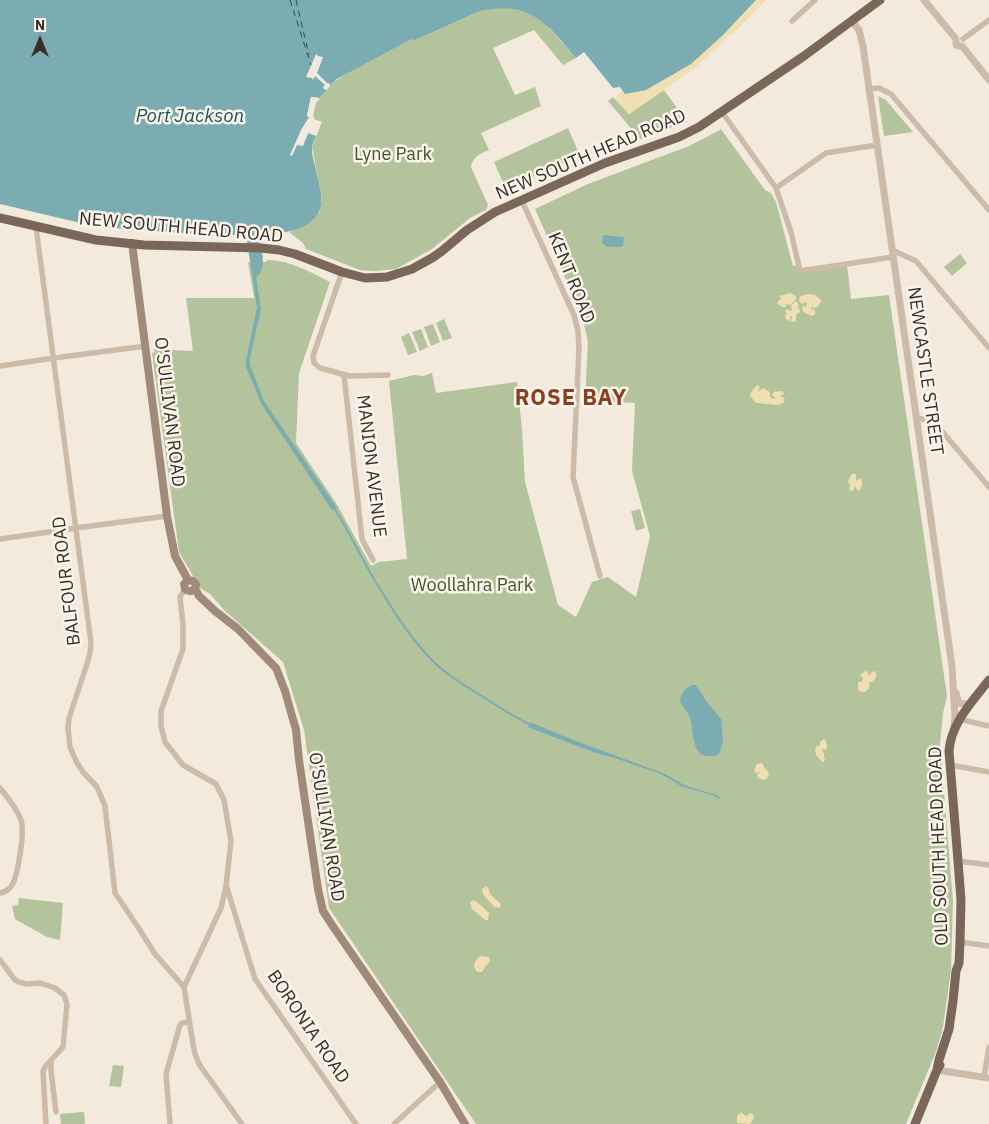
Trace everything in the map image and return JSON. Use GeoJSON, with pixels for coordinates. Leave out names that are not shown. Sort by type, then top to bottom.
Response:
{"type":"FeatureCollection","features":[{"type":"Feature","properties":{"kind":"main road","name":"NEW SOUTH HEAD ROAD"},"geometry":{"type":"LineString","coordinates":[[0,218],[96,240],[132,244],[279,250],[356,276],[387,277],[412,269],[432,258],[473,225],[495,212],[605,163],[690,132],[804,56],[880,0]]}},
{"type":"Feature","properties":{"kind":"main road","name":"O'SULLIVAN ROAD"},"geometry":{"type":"LineString","coordinates":[[132,244],[167,516],[175,556],[188,580]]}},
{"type":"Feature","properties":{"kind":"main road"},"geometry":{"type":"LineString","coordinates":[[188,580],[194,581],[196,584],[195,588],[190,592],[185,589],[184,584],[188,580]]}},
{"type":"Feature","properties":{"kind":"main road","name":"O'SULLIVAN ROAD"},"geometry":{"type":"LineString","coordinates":[[195,588],[200,596],[238,629],[276,668],[285,691],[296,730],[318,890],[323,910],[440,1082],[465,1124]]}},
{"type":"Feature","properties":{"kind":"main road","name":"OLD SOUTH HEAD ROAD"},"geometry":{"type":"LineString","coordinates":[[915,1124],[937,1070],[947,1035],[956,970],[959,964],[960,900],[949,746],[954,728],[959,719],[989,680]]}},
{"type":"Feature","properties":{"kind":"street"},"geometry":{"type":"LineString","coordinates":[[792,21],[815,0]]}},
{"type":"Feature","properties":{"kind":"street"},"geometry":{"type":"LineString","coordinates":[[924,0],[961,41],[989,80]]}},
{"type":"Feature","properties":{"kind":"street"},"geometry":{"type":"LineString","coordinates":[[961,41],[989,20]]}},
{"type":"Feature","properties":{"kind":"street","name":"NEWCASTLE STREET"},"geometry":{"type":"LineString","coordinates":[[852,21],[859,30],[862,40],[917,418],[952,666],[954,728]]}},
{"type":"Feature","properties":{"kind":"street"},"geometry":{"type":"LineString","coordinates":[[869,88],[879,88],[891,94],[989,210]]}},
{"type":"Feature","properties":{"kind":"street"},"geometry":{"type":"LineString","coordinates":[[722,112],[776,188],[792,232],[800,271],[892,254],[910,257],[920,265],[989,348]]}},
{"type":"Feature","properties":{"kind":"street"},"geometry":{"type":"LineString","coordinates":[[776,188],[826,153],[877,144]]}},
{"type":"Feature","properties":{"kind":"street","name":"KENT ROAD"},"geometry":{"type":"LineString","coordinates":[[522,200],[572,310],[578,331],[579,348],[573,478],[600,576]]}},
{"type":"Feature","properties":{"kind":"street","name":"BALFOUR ROAD"},"geometry":{"type":"LineString","coordinates":[[36,227],[91,649],[88,664],[69,718],[70,747],[83,772],[97,787],[105,806],[115,894],[154,954],[184,987]]}},
{"type":"Feature","properties":{"kind":"street"},"geometry":{"type":"LineString","coordinates":[[342,272],[313,356],[314,363],[320,368],[344,375],[388,375]]}},
{"type":"Feature","properties":{"kind":"street"},"geometry":{"type":"LineString","coordinates":[[0,366],[146,346]]}},
{"type":"Feature","properties":{"kind":"street","name":"MANION AVENUE"},"geometry":{"type":"LineString","coordinates":[[344,375],[362,539],[373,560]]}},
{"type":"Feature","properties":{"kind":"street"},"geometry":{"type":"LineString","coordinates":[[917,418],[928,420],[941,430],[989,487]]}},
{"type":"Feature","properties":{"kind":"street"},"geometry":{"type":"LineString","coordinates":[[0,539],[167,516]]}},
{"type":"Feature","properties":{"kind":"street"},"geometry":{"type":"LineString","coordinates":[[185,589],[180,597],[183,649],[161,711],[161,726],[165,742],[183,765],[216,784],[224,800],[231,841],[222,908],[184,987],[195,1054],[199,1064],[242,1124]]}},
{"type":"Feature","properties":{"kind":"street"},"geometry":{"type":"LineString","coordinates":[[952,666],[957,697],[960,703],[971,703]]}},
{"type":"Feature","properties":{"kind":"street"},"geometry":{"type":"LineString","coordinates":[[959,719],[989,726]]}},
{"type":"Feature","properties":{"kind":"street"},"geometry":{"type":"LineString","coordinates":[[950,767],[956,766],[989,772]]}},
{"type":"Feature","properties":{"kind":"street"},"geometry":{"type":"LineString","coordinates":[[0,788],[18,812],[23,830],[13,884],[8,890],[0,893]]}},
{"type":"Feature","properties":{"kind":"street"},"geometry":{"type":"LineString","coordinates":[[958,861],[989,865]]}},
{"type":"Feature","properties":{"kind":"street","name":"BORONIA ROAD"},"geometry":{"type":"LineString","coordinates":[[226,886],[255,978],[356,1124]]}},
{"type":"Feature","properties":{"kind":"street"},"geometry":{"type":"LineString","coordinates":[[960,942],[989,946]]}},
{"type":"Feature","properties":{"kind":"street"},"geometry":{"type":"LineString","coordinates":[[0,960],[15,980],[27,984],[40,983],[54,988],[64,995],[67,1004],[63,1047],[45,1067],[43,1077],[46,1124]]}},
{"type":"Feature","properties":{"kind":"street"},"geometry":{"type":"LineString","coordinates":[[170,1124],[166,1074],[180,1025],[189,1022]]}},
{"type":"Feature","properties":{"kind":"street"},"geometry":{"type":"LineString","coordinates":[[937,1070],[986,1077],[989,1047]]}},
{"type":"Feature","properties":{"kind":"street"},"geometry":{"type":"LineString","coordinates":[[51,1060],[56,1112]]}},
{"type":"Feature","properties":{"kind":"street"},"geometry":{"type":"LineString","coordinates":[[394,1124],[440,1082]]}},
{"type":"Feature","properties":{"kind":"green space","name":"Lyne Park"},"geometry":{"type":"Polygon","coordinates":[[[506,6],[525,10],[540,18],[576,58],[563,65],[534,30],[493,48],[515,95],[535,87],[541,106],[481,133],[489,150],[475,158],[471,167],[488,205],[486,210],[470,218],[432,249],[396,269],[360,270],[306,249],[303,243],[289,232],[311,222],[319,213],[322,199],[312,147],[322,122],[314,119],[314,109],[324,92],[349,72],[412,39],[413,41],[480,11],[506,6]]]}},
{"type":"Feature","properties":{"kind":"green space"},"geometry":{"type":"Polygon","coordinates":[[[664,90],[687,122],[640,139],[608,101],[613,97],[629,114],[664,90]]]}},
{"type":"Feature","properties":{"kind":"green space"},"geometry":{"type":"Polygon","coordinates":[[[878,96],[886,100],[913,132],[884,136],[878,96]]]}},
{"type":"Feature","properties":{"kind":"green space"},"geometry":{"type":"Polygon","coordinates":[[[568,128],[580,156],[506,189],[494,162],[568,128]]]}},
{"type":"Feature","properties":{"kind":"green space","name":"Woollahra Park"},"geometry":{"type":"Polygon","coordinates":[[[721,129],[765,190],[771,193],[776,202],[793,266],[798,265],[798,273],[847,265],[851,299],[889,295],[947,696],[940,743],[953,901],[951,970],[943,1027],[937,1049],[906,1124],[476,1124],[329,908],[304,730],[283,662],[225,611],[210,594],[200,588],[179,552],[152,353],[155,352],[154,349],[193,351],[186,298],[254,298],[248,262],[266,262],[267,260],[284,262],[315,274],[330,282],[299,373],[296,443],[336,503],[371,566],[379,562],[407,559],[389,381],[432,373],[436,393],[517,382],[525,482],[558,605],[576,617],[592,582],[608,577],[636,597],[650,536],[632,471],[635,403],[585,400],[588,342],[582,316],[535,209],[588,184],[689,146],[721,129]]]}},
{"type":"Feature","properties":{"kind":"green space"},"geometry":{"type":"Polygon","coordinates":[[[960,254],[967,263],[952,276],[944,267],[960,254]]]}},
{"type":"Feature","properties":{"kind":"green space"},"geometry":{"type":"Polygon","coordinates":[[[444,319],[452,338],[443,341],[436,323],[444,319]]]}},
{"type":"Feature","properties":{"kind":"green space"},"geometry":{"type":"Polygon","coordinates":[[[433,324],[440,342],[431,346],[424,327],[433,324]]]}},
{"type":"Feature","properties":{"kind":"green space"},"geometry":{"type":"Polygon","coordinates":[[[421,329],[428,347],[420,351],[412,332],[421,329]]]}},
{"type":"Feature","properties":{"kind":"green space"},"geometry":{"type":"Polygon","coordinates":[[[409,333],[417,352],[408,355],[401,337],[409,333]]]}},
{"type":"Feature","properties":{"kind":"green space"},"geometry":{"type":"Polygon","coordinates":[[[640,509],[645,528],[636,531],[631,511],[640,509]]]}},
{"type":"Feature","properties":{"kind":"green space"},"geometry":{"type":"Polygon","coordinates":[[[19,898],[63,903],[60,940],[47,937],[15,919],[12,906],[18,905],[19,898]]]}},
{"type":"Feature","properties":{"kind":"green space"},"geometry":{"type":"Polygon","coordinates":[[[113,1065],[124,1066],[121,1087],[109,1086],[113,1065]]]}},
{"type":"Feature","properties":{"kind":"green space"},"geometry":{"type":"Polygon","coordinates":[[[84,1112],[85,1124],[61,1124],[60,1114],[84,1112]]]}},
{"type":"Feature","properties":{"kind":"sand"},"geometry":{"type":"Polygon","coordinates":[[[756,0],[766,0],[734,33],[696,67],[629,114],[615,99],[623,90],[626,94],[723,35],[756,0]]]}},
{"type":"Feature","properties":{"kind":"sand"},"geometry":{"type":"Polygon","coordinates":[[[790,293],[796,296],[796,299],[790,305],[786,304],[786,307],[782,307],[777,303],[781,298],[779,296],[790,293]]]}},
{"type":"Feature","properties":{"kind":"sand"},"geometry":{"type":"Polygon","coordinates":[[[803,295],[815,295],[821,300],[817,307],[811,307],[815,311],[815,314],[812,316],[803,312],[802,307],[806,307],[807,303],[802,304],[799,301],[803,295]]]}},
{"type":"Feature","properties":{"kind":"sand"},"geometry":{"type":"Polygon","coordinates":[[[796,301],[800,312],[796,314],[796,321],[791,321],[792,316],[790,316],[788,321],[785,310],[792,310],[791,305],[796,301]]]}},
{"type":"Feature","properties":{"kind":"sand"},"geometry":{"type":"Polygon","coordinates":[[[757,385],[760,387],[758,392],[763,388],[770,392],[770,397],[773,399],[776,398],[772,395],[774,392],[783,392],[784,394],[780,396],[785,400],[778,405],[756,403],[750,396],[757,385]]]}},
{"type":"Feature","properties":{"kind":"sand"},"geometry":{"type":"Polygon","coordinates":[[[852,474],[856,474],[856,481],[860,478],[862,481],[859,491],[855,486],[854,490],[851,491],[849,489],[848,481],[852,474]]]}},
{"type":"Feature","properties":{"kind":"sand"},"geometry":{"type":"Polygon","coordinates":[[[866,671],[869,676],[872,672],[876,671],[876,678],[869,682],[869,687],[865,692],[861,692],[858,690],[858,682],[862,682],[863,678],[860,675],[866,671]]]}},
{"type":"Feature","properties":{"kind":"sand"},"geometry":{"type":"Polygon","coordinates":[[[824,739],[827,746],[826,750],[822,750],[825,759],[822,762],[816,755],[815,750],[824,739]]]}},
{"type":"Feature","properties":{"kind":"sand"},"geometry":{"type":"Polygon","coordinates":[[[762,763],[763,769],[765,768],[769,773],[765,780],[758,778],[757,775],[760,772],[756,773],[754,770],[757,764],[762,763]]]}},
{"type":"Feature","properties":{"kind":"sand"},"geometry":{"type":"Polygon","coordinates":[[[486,886],[491,895],[500,903],[500,908],[494,907],[483,894],[482,889],[486,886]]]}},
{"type":"Feature","properties":{"kind":"sand"},"geometry":{"type":"Polygon","coordinates":[[[473,900],[489,913],[488,920],[485,920],[472,909],[470,902],[473,900]]]}},
{"type":"Feature","properties":{"kind":"sand"},"geometry":{"type":"Polygon","coordinates":[[[480,956],[489,957],[490,962],[482,972],[476,971],[474,965],[480,956]]]}},
{"type":"Feature","properties":{"kind":"sand"},"geometry":{"type":"Polygon","coordinates":[[[741,1112],[747,1116],[750,1113],[753,1114],[754,1118],[750,1124],[737,1123],[737,1116],[741,1112]]]}},
{"type":"Feature","properties":{"kind":"water","name":"Port Jackson"},"geometry":{"type":"Polygon","coordinates":[[[0,0],[756,0],[723,35],[691,64],[646,90],[625,94],[620,87],[613,88],[584,52],[576,58],[556,34],[536,17],[525,12],[498,8],[480,11],[413,41],[412,39],[337,79],[319,98],[311,97],[307,116],[310,117],[306,132],[316,136],[312,150],[321,192],[321,205],[318,214],[305,226],[277,234],[259,235],[263,263],[260,273],[256,277],[261,309],[250,365],[264,401],[337,508],[332,510],[262,405],[246,367],[257,307],[246,235],[215,235],[112,228],[89,225],[0,204],[0,0]]]}},
{"type":"Feature","properties":{"kind":"water"},"geometry":{"type":"Polygon","coordinates":[[[603,235],[624,237],[623,246],[610,247],[602,244],[603,235]]]}},
{"type":"Feature","properties":{"kind":"water"},"geometry":{"type":"Polygon","coordinates":[[[692,685],[696,685],[721,719],[723,740],[720,752],[717,755],[702,755],[695,746],[690,718],[680,702],[683,692],[692,685]]]}},
{"type":"Feature","properties":{"kind":"water"},"geometry":{"type":"Polygon","coordinates":[[[530,722],[665,774],[684,785],[715,794],[715,796],[681,786],[661,774],[593,752],[528,727],[530,722]]]}},
{"type":"Feature","properties":{"kind":"pier"},"geometry":{"type":"Polygon","coordinates":[[[316,54],[323,57],[317,73],[330,84],[327,90],[323,87],[325,85],[315,76],[313,80],[306,77],[316,54]]]}},
{"type":"Feature","properties":{"kind":"pier"},"geometry":{"type":"Polygon","coordinates":[[[311,97],[319,98],[319,101],[312,100],[310,114],[313,117],[309,131],[303,146],[297,145],[292,156],[290,155],[309,117],[307,116],[311,97]]]}},
{"type":"Feature","properties":{"kind":"waterway"},"geometry":{"type":"LineString","coordinates":[[334,508],[390,606],[427,655],[456,680],[531,725]]}},
{"type":"Feature","properties":{"kind":"waterway"},"geometry":{"type":"LineString","coordinates":[[715,795],[719,798]]}},
{"type":"Feature","properties":{"kind":"ferry route"},"geometry":{"type":"LineString","coordinates":[[290,0],[311,65]]}},
{"type":"Feature","properties":{"kind":"ferry route"},"geometry":{"type":"LineString","coordinates":[[296,0],[309,55]]}},
{"type":"Feature","properties":{"kind":"district","name":"ROSE BAY"},"geometry":{"type":"Point","coordinates":[571,399]}}]}
